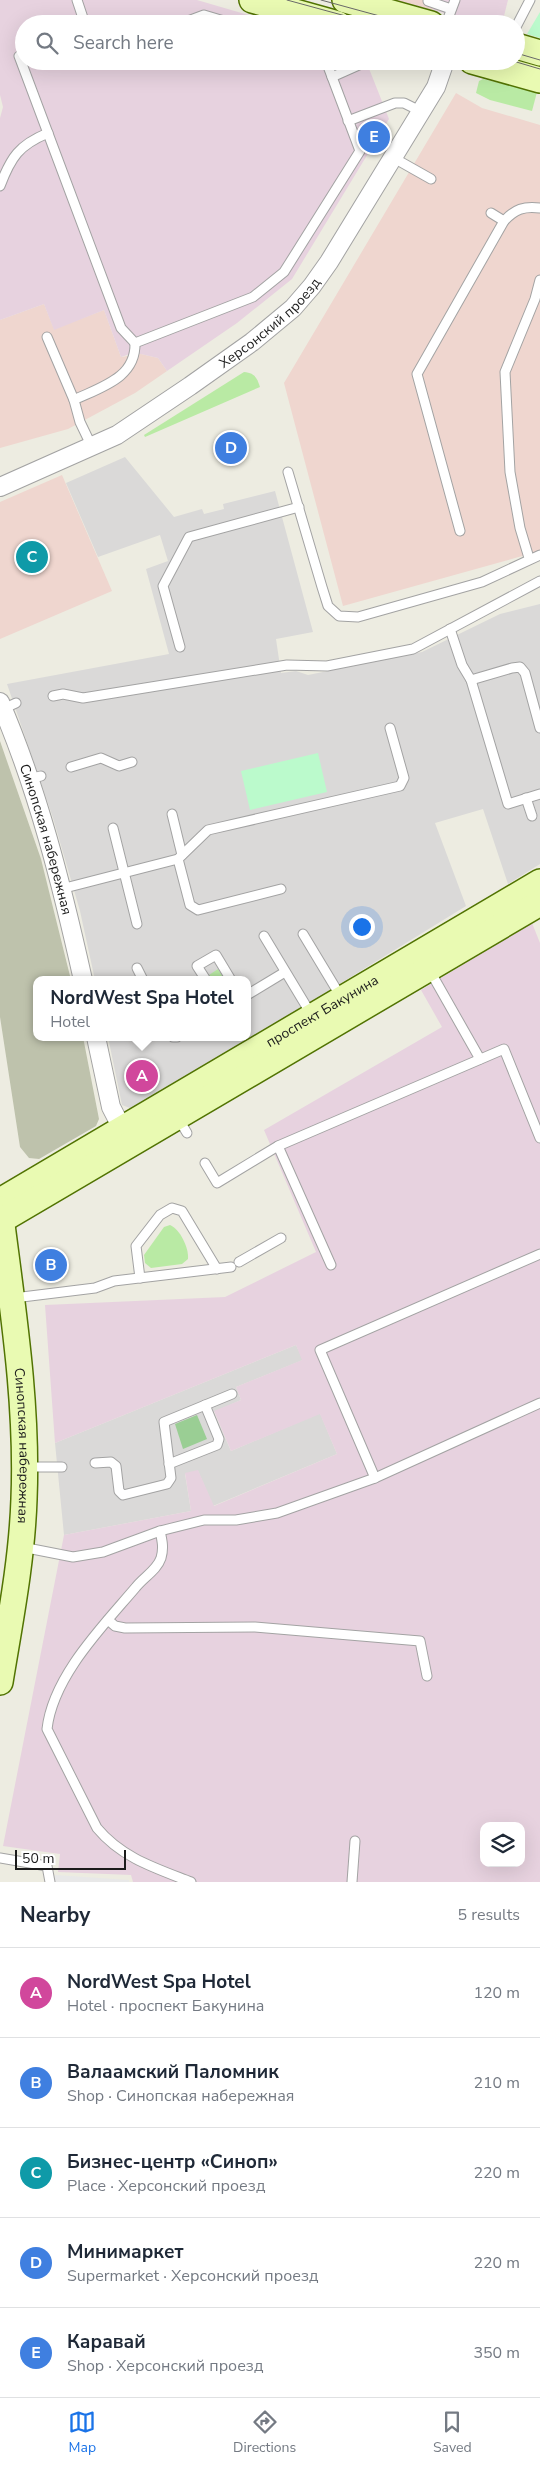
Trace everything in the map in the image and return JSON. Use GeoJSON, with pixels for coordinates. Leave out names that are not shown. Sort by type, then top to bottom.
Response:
{"type":"FeatureCollection","features":[{"type":"Feature","properties":{"kind":"street"},"geometry":{"type":"LineString","coordinates":[[252,0],[305,10],[317,15]]}},
{"type":"Feature","properties":{"kind":"street"},"geometry":{"type":"LineString","coordinates":[[345,0],[382,15]]}},
{"type":"Feature","properties":{"kind":"street"},"geometry":{"type":"LineString","coordinates":[[525,49],[540,53]]}},
{"type":"Feature","properties":{"kind":"street","name":"Херсонский проезд"},"geometry":{"type":"LineString","coordinates":[[0,487],[117,435],[252,342],[293,308],[329,262],[436,87],[442,70]]}},
{"type":"Feature","properties":{"kind":"street"},"geometry":{"type":"LineString","coordinates":[[504,70],[540,80]]}},
{"type":"Feature","properties":{"kind":"street","name":"Синопская набережная"},"geometry":{"type":"LineString","coordinates":[[6,705],[35,778],[82,976]]}},
{"type":"Feature","properties":{"kind":"street","name":"проспект Бакунина"},"geometry":{"type":"LineString","coordinates":[[0,1213],[126,1137],[342,999],[425,961],[534,900]]}},
{"type":"Feature","properties":{"kind":"street","name":"проспект Бакунина"},"geometry":{"type":"LineString","coordinates":[[126,1137],[182,1125],[425,961]]}},
{"type":"Feature","properties":{"kind":"street"},"geometry":{"type":"LineString","coordinates":[[97,1041],[111,1107],[126,1137]]}},
{"type":"Feature","properties":{"kind":"street","name":"Синопская набережная"},"geometry":{"type":"LineString","coordinates":[[0,1213],[20,1372],[24,1467],[22,1547],[0,1682]]}},
{"type":"Feature","properties":{"kind":"lane"},"geometry":{"type":"LineString","coordinates":[[77,0],[82,15]]}},
{"type":"Feature","properties":{"kind":"lane"},"geometry":{"type":"LineString","coordinates":[[449,15],[455,0]]}},
{"type":"Feature","properties":{"kind":"lane"},"geometry":{"type":"LineString","coordinates":[[522,15],[530,0]]}},
{"type":"Feature","properties":{"kind":"lane"},"geometry":{"type":"LineString","coordinates":[[428,1],[451,9]]}},
{"type":"Feature","properties":{"kind":"lane"},"geometry":{"type":"LineString","coordinates":[[24,70],[121,328],[135,343]]}},
{"type":"Feature","properties":{"kind":"lane"},"geometry":{"type":"LineString","coordinates":[[135,343],[253,296],[284,272],[360,151],[329,70]]}},
{"type":"Feature","properties":{"kind":"lane"},"geometry":{"type":"LineString","coordinates":[[332,77],[348,70]]}},
{"type":"Feature","properties":{"kind":"lane"},"geometry":{"type":"LineString","coordinates":[[348,121],[395,103],[404,103],[420,111]]}},
{"type":"Feature","properties":{"kind":"lane"},"geometry":{"type":"LineString","coordinates":[[0,186],[15,153],[30,141],[48,133]]}},
{"type":"Feature","properties":{"kind":"lane"},"geometry":{"type":"LineString","coordinates":[[392,157],[431,179]]}},
{"type":"Feature","properties":{"kind":"lane"},"geometry":{"type":"LineString","coordinates":[[460,531],[417,374],[504,221],[513,212],[525,206],[540,208]]}},
{"type":"Feature","properties":{"kind":"lane"},"geometry":{"type":"LineString","coordinates":[[491,213],[504,221]]}},
{"type":"Feature","properties":{"kind":"lane"},"geometry":{"type":"LineString","coordinates":[[529,558],[520,528],[510,472],[505,372],[535,299],[540,280]]}},
{"type":"Feature","properties":{"kind":"lane"},"geometry":{"type":"LineString","coordinates":[[47,337],[74,400],[80,422],[92,447]]}},
{"type":"Feature","properties":{"kind":"lane"},"geometry":{"type":"LineString","coordinates":[[74,400],[124,373],[132,365],[135,343]]}},
{"type":"Feature","properties":{"kind":"lane"},"geometry":{"type":"LineString","coordinates":[[288,472],[328,606],[339,616],[358,617],[482,582],[529,558],[540,555]]}},
{"type":"Feature","properties":{"kind":"lane"},"geometry":{"type":"LineString","coordinates":[[180,647],[163,586],[189,537],[299,507]]}},
{"type":"Feature","properties":{"kind":"lane"},"geometry":{"type":"LineString","coordinates":[[53,696],[63,694],[83,698],[287,665],[327,666],[413,649],[540,581]]}},
{"type":"Feature","properties":{"kind":"lane"},"geometry":{"type":"LineString","coordinates":[[450,629],[462,665],[470,680],[508,804],[540,794]]}},
{"type":"Feature","properties":{"kind":"lane"},"geometry":{"type":"LineString","coordinates":[[470,680],[520,667],[525,673],[540,728]]}},
{"type":"Feature","properties":{"kind":"lane"},"geometry":{"type":"LineString","coordinates":[[61,889],[180,857],[208,830],[400,786],[404,778],[390,728]]}},
{"type":"Feature","properties":{"kind":"lane"},"geometry":{"type":"LineString","coordinates":[[71,767],[101,758],[119,766],[132,762]]}},
{"type":"Feature","properties":{"kind":"lane"},"geometry":{"type":"LineString","coordinates":[[526,798],[532,816]]}},
{"type":"Feature","properties":{"kind":"lane"},"geometry":{"type":"LineString","coordinates":[[172,814],[190,905],[198,910],[281,889]]}},
{"type":"Feature","properties":{"kind":"lane"},"geometry":{"type":"LineString","coordinates":[[113,828],[137,924]]}},
{"type":"Feature","properties":{"kind":"lane"},"geometry":{"type":"LineString","coordinates":[[303,934],[342,999]]}},
{"type":"Feature","properties":{"kind":"lane"},"geometry":{"type":"LineString","coordinates":[[264,936],[312,1017]]}},
{"type":"Feature","properties":{"kind":"lane"},"geometry":{"type":"LineString","coordinates":[[203,976],[197,966],[216,955],[229,976]]}},
{"type":"Feature","properties":{"kind":"lane"},"geometry":{"type":"LineString","coordinates":[[425,961],[480,1059]]}},
{"type":"Feature","properties":{"kind":"lane"},"geometry":{"type":"LineString","coordinates":[[137,968],[141,976]]}},
{"type":"Feature","properties":{"kind":"lane"},"geometry":{"type":"LineString","coordinates":[[251,993],[285,972]]}},
{"type":"Feature","properties":{"kind":"lane"},"geometry":{"type":"LineString","coordinates":[[205,1163],[217,1183],[278,1146],[504,1049],[540,1138]]}},
{"type":"Feature","properties":{"kind":"lane"},"geometry":{"type":"LineString","coordinates":[[278,1146],[331,1265]]}},
{"type":"Feature","properties":{"kind":"lane"},"geometry":{"type":"LineString","coordinates":[[140,1278],[136,1246],[160,1215],[172,1208],[182,1211],[217,1269]]}},
{"type":"Feature","properties":{"kind":"lane"},"geometry":{"type":"LineString","coordinates":[[11,1298],[95,1288],[114,1282],[140,1278],[217,1269],[235,1265],[281,1238]]}},
{"type":"Feature","properties":{"kind":"lane"},"geometry":{"type":"LineString","coordinates":[[375,1478],[320,1350],[540,1254]]}},
{"type":"Feature","properties":{"kind":"lane"},"geometry":{"type":"LineString","coordinates":[[95,1463],[111,1462],[116,1466],[119,1491],[124,1495],[167,1484],[171,1478],[164,1422],[232,1394]]}},
{"type":"Feature","properties":{"kind":"lane"},"geometry":{"type":"LineString","coordinates":[[22,1547],[72,1557],[103,1552],[160,1531],[204,1520],[236,1520],[277,1512],[375,1478],[540,1403]]}},
{"type":"Feature","properties":{"kind":"lane"},"geometry":{"type":"LineString","coordinates":[[169,1464],[217,1445],[219,1439],[205,1405]]}},
{"type":"Feature","properties":{"kind":"lane"},"geometry":{"type":"LineString","coordinates":[[24,1467],[62,1467]]}},
{"type":"Feature","properties":{"kind":"lane"},"geometry":{"type":"LineString","coordinates":[[160,1531],[163,1544],[161,1559],[151,1573],[138,1584],[108,1620],[65,1676],[49,1716],[48,1729],[97,1828],[105,1838],[117,1849],[133,1859],[191,1882]]}},
{"type":"Feature","properties":{"kind":"lane"},"geometry":{"type":"LineString","coordinates":[[108,1620],[115,1626],[125,1628],[255,1627],[420,1641],[427,1676]]}},
{"type":"Feature","properties":{"kind":"lane"},"geometry":{"type":"LineString","coordinates":[[352,1882],[355,1841]]}},
{"type":"Feature","properties":{"kind":"lane"},"geometry":{"type":"LineString","coordinates":[[0,1858],[47,1866],[50,1882]]}},
{"type":"Feature","properties":{"kind":"shaded area"},"geometry":{"type":"Polygon","coordinates":[[[0,0],[197,0],[248,15],[15,15],[15,70],[370,70],[389,119],[292,279],[237,323],[167,371],[158,358],[141,354],[130,354],[121,357],[104,310],[54,330],[44,304],[0,320],[0,118],[3,107],[0,95],[0,0]]]}},
{"type":"Feature","properties":{"kind":"shaded area"},"geometry":{"type":"Polygon","coordinates":[[[395,0],[440,0],[433,10],[395,0]]]}},
{"type":"Feature","properties":{"kind":"shaded area"},"geometry":{"type":"Polygon","coordinates":[[[440,0],[508,0],[504,15],[451,15],[433,10],[440,0]]]}},
{"type":"Feature","properties":{"kind":"shaded area"},"geometry":{"type":"Polygon","coordinates":[[[456,93],[482,108],[540,125],[540,551],[343,606],[284,383],[456,93]]]}},
{"type":"Feature","properties":{"kind":"shaded area"},"geometry":{"type":"Polygon","coordinates":[[[44,304],[54,329],[104,310],[121,357],[141,354],[158,358],[167,371],[135,393],[68,429],[0,448],[0,320],[44,304]]]}},
{"type":"Feature","properties":{"kind":"shaded area"},"geometry":{"type":"Polygon","coordinates":[[[125,457],[174,517],[202,509],[204,514],[224,509],[223,504],[275,491],[313,632],[276,639],[281,673],[296,671],[308,675],[422,652],[500,614],[540,604],[540,864],[508,884],[483,809],[435,823],[466,906],[251,1039],[251,976],[94,976],[80,911],[53,818],[7,684],[169,654],[146,569],[168,561],[160,535],[98,557],[66,483],[125,457]]]}},
{"type":"Feature","properties":{"kind":"shaded area"},"geometry":{"type":"Polygon","coordinates":[[[62,475],[112,591],[0,639],[0,502],[62,475]]]}},
{"type":"Feature","properties":{"kind":"shaded area"},"geometry":{"type":"Polygon","coordinates":[[[0,741],[41,859],[70,976],[33,976],[33,1041],[84,1041],[99,1119],[96,1126],[39,1159],[29,1158],[20,1147],[0,1017],[0,741]]]}},
{"type":"Feature","properties":{"kind":"shaded area"},"geometry":{"type":"Polygon","coordinates":[[[532,923],[540,943],[540,1882],[133,1882],[131,1875],[58,1872],[60,1854],[3,1846],[64,1535],[191,1511],[185,1473],[198,1470],[214,1506],[337,1454],[320,1414],[231,1451],[214,1411],[241,1400],[236,1387],[302,1360],[296,1345],[55,1443],[45,1305],[225,1297],[316,1252],[264,1130],[442,1027],[421,990],[532,923]]]}},
{"type":"Feature","properties":{"kind":"shaded area"},"geometry":{"type":"Polygon","coordinates":[[[109,1041],[247,1041],[135,1110],[122,1105],[109,1041]]]}},
{"type":"Feature","properties":{"kind":"shaded area"},"geometry":{"type":"Polygon","coordinates":[[[296,1345],[303,1360],[236,1387],[241,1400],[214,1412],[231,1451],[320,1413],[337,1454],[213,1506],[198,1471],[185,1474],[191,1511],[64,1535],[55,1443],[296,1345]]]}},
{"type":"Feature","properties":{"kind":"shaded area"},"geometry":{"type":"Polygon","coordinates":[[[55,1875],[129,1880],[129,1882],[55,1882],[55,1875]]]}},
{"type":"Feature","properties":{"kind":"green space"},"geometry":{"type":"Polygon","coordinates":[[[540,12],[540,38],[527,34],[540,12]]]}},
{"type":"Feature","properties":{"kind":"green space"},"geometry":{"type":"Polygon","coordinates":[[[483,79],[537,92],[532,111],[490,100],[476,93],[479,81],[483,79]]]}},
{"type":"Feature","properties":{"kind":"green space"},"geometry":{"type":"Polygon","coordinates":[[[244,372],[255,376],[260,387],[145,437],[144,435],[244,372]]]}},
{"type":"Feature","properties":{"kind":"green space"},"geometry":{"type":"Polygon","coordinates":[[[318,753],[327,792],[250,810],[241,771],[318,753]]]}},
{"type":"Feature","properties":{"kind":"green space"},"geometry":{"type":"Polygon","coordinates":[[[218,969],[222,976],[210,976],[218,969]]]}},
{"type":"Feature","properties":{"kind":"green space"},"geometry":{"type":"Polygon","coordinates":[[[170,1225],[177,1230],[183,1239],[188,1259],[182,1264],[151,1268],[145,1263],[144,1255],[164,1227],[170,1225]]]}},
{"type":"Feature","properties":{"kind":"green space"},"geometry":{"type":"Polygon","coordinates":[[[197,1415],[207,1439],[183,1449],[175,1424],[197,1415]]]}},
{"type":"Feature","properties":{"kind":"tram line"},"geometry":{"type":"LineString","coordinates":[[287,0],[342,15]]}},
{"type":"Feature","properties":{"kind":"tram line"},"geometry":{"type":"LineString","coordinates":[[321,0],[376,15]]}},
{"type":"Feature","properties":{"kind":"tram line"},"geometry":{"type":"LineString","coordinates":[[525,56],[540,60]]}},
{"type":"Feature","properties":{"kind":"tram line"},"geometry":{"type":"LineString","coordinates":[[525,65],[540,69]]}},
{"type":"Feature","properties":{"kind":"place","name":"Каравай"},"geometry":{"type":"Point","coordinates":[374,137]}},
{"type":"Feature","properties":{"kind":"place","name":"Минимаркет"},"geometry":{"type":"Point","coordinates":[231,448]}},
{"type":"Feature","properties":{"kind":"place","name":"Бизнес-центр «Синоп»"},"geometry":{"type":"Point","coordinates":[32,557]}},
{"type":"Feature","properties":{"kind":"place","name":"NordWest Spa Hotel"},"geometry":{"type":"Point","coordinates":[142,1076]}},
{"type":"Feature","properties":{"kind":"place","name":"Валаамский Паломник"},"geometry":{"type":"Point","coordinates":[51,1265]}}]}
